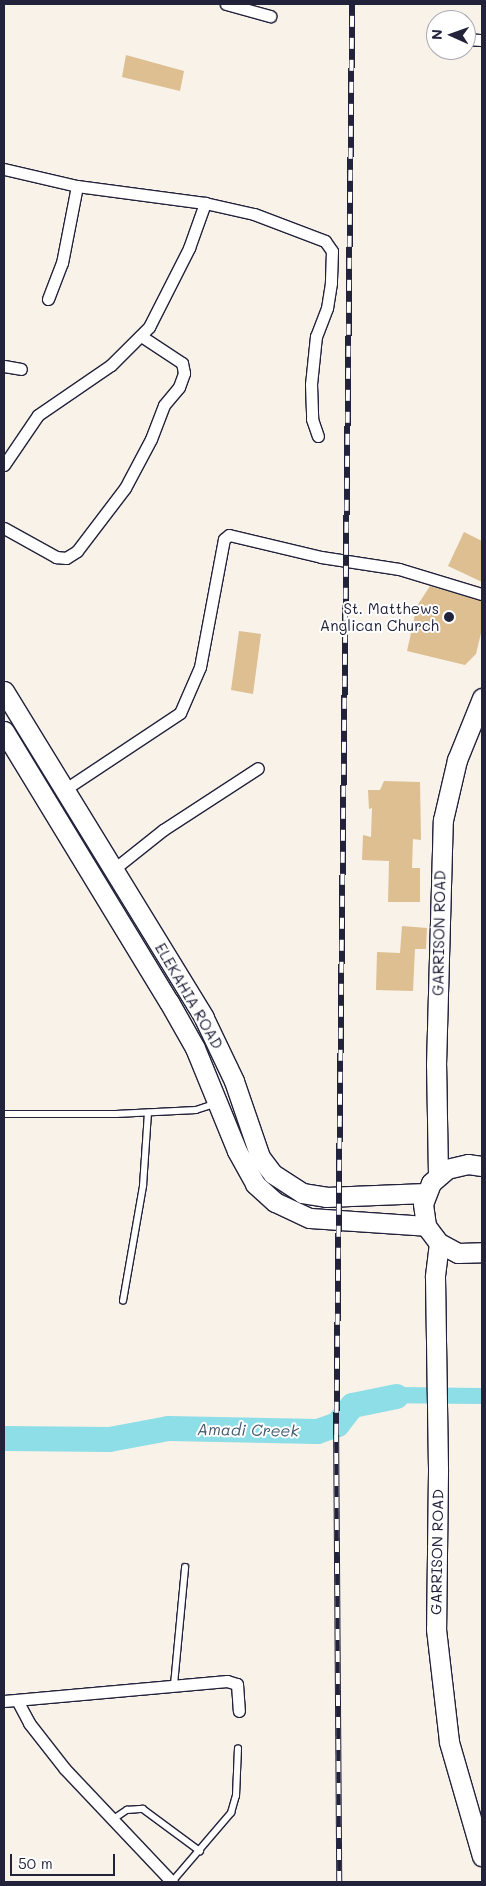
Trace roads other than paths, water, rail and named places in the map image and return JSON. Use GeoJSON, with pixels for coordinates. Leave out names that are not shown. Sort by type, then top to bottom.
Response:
{"type":"FeatureCollection","features":[{"type":"Feature","properties":{"kind":"main road","name":"ELEKAHIA ROAD"},"geometry":{"type":"LineString","coordinates":[[4,691],[204,1018],[234,1081],[260,1157],[273,1174],[302,1193],[326,1197],[426,1193]]}},
{"type":"Feature","properties":{"kind":"main road","name":"GARRISON ROAD"},"geometry":{"type":"LineString","coordinates":[[438,1175],[436,1055],[443,820],[457,760],[482,698]]}},
{"type":"Feature","properties":{"kind":"main road","name":"ELEKAHIA ROAD"},"geometry":{"type":"LineString","coordinates":[[4,730],[169,1002],[219,1103],[248,1173],[275,1202],[310,1218],[426,1226]]}},
{"type":"Feature","properties":{"kind":"main road"},"geometry":{"type":"LineString","coordinates":[[482,1166],[457,1165],[438,1175],[426,1193],[423,1215],[426,1226],[439,1243],[458,1253],[482,1252]]}},
{"type":"Feature","properties":{"kind":"main road","name":"GARRISON ROAD"},"geometry":{"type":"LineString","coordinates":[[439,1243],[435,1277],[438,1430],[436,1629],[440,1689],[451,1751],[482,1856]]}},
{"type":"Feature","properties":{"kind":"street"},"geometry":{"type":"LineString","coordinates":[[226,4],[270,16]]}},
{"type":"Feature","properties":{"kind":"street"},"geometry":{"type":"LineString","coordinates":[[4,169],[77,186],[205,203],[254,214],[317,237],[330,246],[331,283],[327,308],[316,336],[312,365],[311,408],[318,436]]}},
{"type":"Feature","properties":{"kind":"street"},"geometry":{"type":"LineString","coordinates":[[48,299],[62,263],[77,186]]}},
{"type":"Feature","properties":{"kind":"street"},"geometry":{"type":"LineString","coordinates":[[4,465],[38,415],[111,365],[141,336],[156,317],[188,248],[205,203]]}},
{"type":"Feature","properties":{"kind":"street"},"geometry":{"type":"LineString","coordinates":[[4,528],[56,557],[66,558],[77,551],[125,488],[151,438],[164,405],[179,387],[184,373],[182,363],[141,336]]}},
{"type":"Feature","properties":{"kind":"street"},"geometry":{"type":"LineString","coordinates":[[4,366],[21,369]]}},
{"type":"Feature","properties":{"kind":"street"},"geometry":{"type":"LineString","coordinates":[[64,790],[180,713],[200,667],[224,539],[229,535],[321,557],[399,569],[482,594]]}},
{"type":"Feature","properties":{"kind":"street"},"geometry":{"type":"LineString","coordinates":[[114,869],[163,830],[258,768]]}},
{"type":"Feature","properties":{"kind":"street"},"geometry":{"type":"LineString","coordinates":[[4,1701],[18,1702],[227,1681],[237,1684],[239,1711]]}},
{"type":"Feature","properties":{"kind":"street"},"geometry":{"type":"LineString","coordinates":[[18,1702],[29,1723],[111,1820],[172,1882]]}},
{"type":"Feature","properties":{"kind":"lane"},"geometry":{"type":"LineString","coordinates":[[4,1114],[148,1113],[196,1110],[219,1103]]}},
{"type":"Feature","properties":{"kind":"lane"},"geometry":{"type":"LineString","coordinates":[[123,1301],[143,1186],[148,1113]]}},
{"type":"Feature","properties":{"kind":"lane"},"geometry":{"type":"LineString","coordinates":[[174,1685],[185,1568]]}},
{"type":"Feature","properties":{"kind":"lane"},"geometry":{"type":"LineString","coordinates":[[172,1882],[231,1813],[236,1796],[238,1749]]}},
{"type":"Feature","properties":{"kind":"lane"},"geometry":{"type":"LineString","coordinates":[[111,1820],[127,1810],[143,1809],[200,1851]]}},
{"type":"Feature","properties":{"kind":"water"},"geometry":{"type":"Polygon","coordinates":[[[399,1387],[482,1388],[482,1404],[363,1403],[362,1397],[399,1387]]]}},
{"type":"Feature","properties":{"kind":"waterway","name":"Amadi Creek"},"geometry":{"type":"LineString","coordinates":[[4,1438],[109,1439],[168,1428],[317,1431],[337,1424],[352,1405],[396,1396]]}},
{"type":"Feature","properties":{"kind":"railway"},"geometry":{"type":"LineString","coordinates":[[339,1882],[336,1435],[352,4]]}},
{"type":"Feature","properties":{"kind":"place","name":"St. Matthews Anglican Church"},"geometry":{"type":"Point","coordinates":[449,617]}}]}
